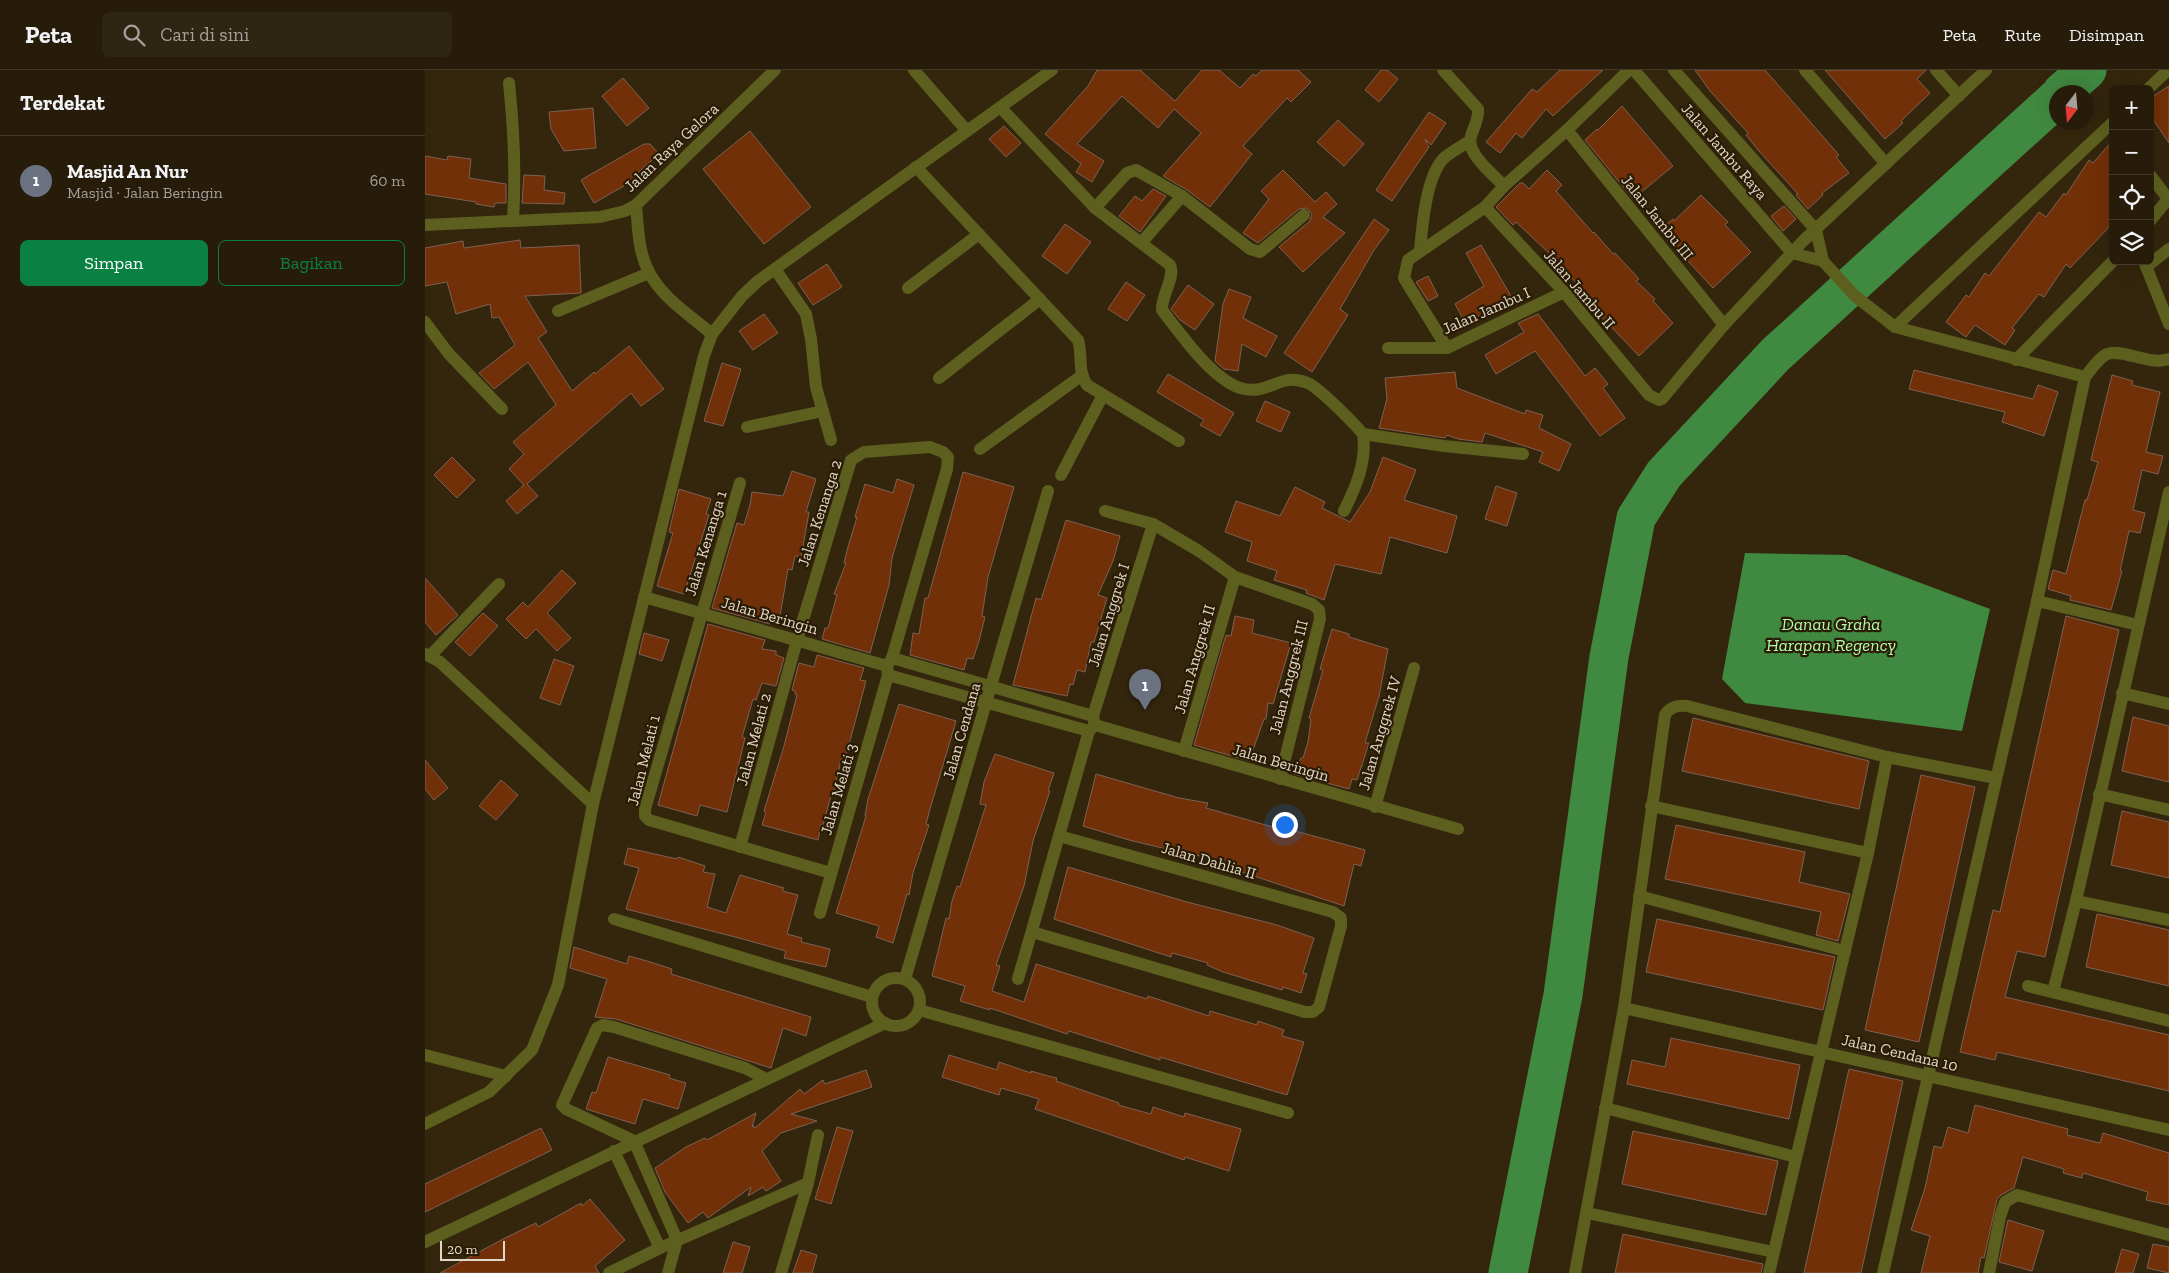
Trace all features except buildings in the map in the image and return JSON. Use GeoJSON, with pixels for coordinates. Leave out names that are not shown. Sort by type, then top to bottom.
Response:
{"type":"FeatureCollection","features":[{"type":"Feature","properties":{"kind":"street","name":"Jalan Raya Gelora"},"geometry":{"type":"LineString","coordinates":[[425,225],[600,217],[625,211],[635,204],[775,70]]}},
{"type":"Feature","properties":{"kind":"street"},"geometry":{"type":"LineString","coordinates":[[914,70],[967,131]]}},
{"type":"Feature","properties":{"kind":"street"},"geometry":{"type":"LineString","coordinates":[[425,1124],[489,1092],[532,1050],[558,986],[593,804],[704,356],[712,334],[742,296],[775,269],[1052,70]]}},
{"type":"Feature","properties":{"kind":"street"},"geometry":{"type":"LineString","coordinates":[[1443,70],[1477,109],[1479,115],[1470,141],[1471,149],[1504,186]]}},
{"type":"Feature","properties":{"kind":"street"},"geometry":{"type":"LineString","coordinates":[[1447,348],[1404,278],[1408,260],[1485,207],[1504,186],[1567,130],[1629,70]]}},
{"type":"Feature","properties":{"kind":"street","name":"Jalan Jambu Raya"},"geometry":{"type":"LineString","coordinates":[[1634,70],[1792,253]]}},
{"type":"Feature","properties":{"kind":"street","name":"Jalan Jambu Raya"},"geometry":{"type":"LineString","coordinates":[[1674,70],[1815,230]]}},
{"type":"Feature","properties":{"kind":"street"},"geometry":{"type":"LineString","coordinates":[[1805,70],[1886,164]]}},
{"type":"Feature","properties":{"kind":"street"},"geometry":{"type":"LineString","coordinates":[[1936,70],[1959,96]]}},
{"type":"Feature","properties":{"kind":"street"},"geometry":{"type":"LineString","coordinates":[[1724,325],[1815,230],[1986,70]]}},
{"type":"Feature","properties":{"kind":"street"},"geometry":{"type":"LineString","coordinates":[[2152,85],[2168,70]]}},
{"type":"Feature","properties":{"kind":"street"},"geometry":{"type":"LineString","coordinates":[[509,83],[516,177],[513,220]]}},
{"type":"Feature","properties":{"kind":"street"},"geometry":{"type":"LineString","coordinates":[[1001,108],[1095,208],[1172,267],[1162,300],[1162,310],[1201,359],[1228,381],[1240,388],[1260,390],[1288,380],[1297,380],[1310,384],[1363,434],[1444,446],[1523,454]]}},
{"type":"Feature","properties":{"kind":"street"},"geometry":{"type":"LineString","coordinates":[[1895,328],[2109,127]]}},
{"type":"Feature","properties":{"kind":"street","name":"Jalan Jambu III"},"geometry":{"type":"LineString","coordinates":[[1567,130],[1724,325]]}},
{"type":"Feature","properties":{"kind":"street"},"geometry":{"type":"LineString","coordinates":[[1420,251],[1424,212],[1432,181],[1443,159],[1470,141]]}},
{"type":"Feature","properties":{"kind":"street"},"geometry":{"type":"LineString","coordinates":[[916,167],[1078,340],[1081,376],[1087,385],[1179,441]]}},
{"type":"Feature","properties":{"kind":"street"},"geometry":{"type":"LineString","coordinates":[[1095,208],[1127,173],[1132,171],[1141,172],[1182,196],[1251,249],[1260,252],[1304,215]]}},
{"type":"Feature","properties":{"kind":"street"},"geometry":{"type":"LineString","coordinates":[[2154,180],[2169,200],[2154,216]]}},
{"type":"Feature","properties":{"kind":"street"},"geometry":{"type":"LineString","coordinates":[[1141,243],[1182,196]]}},
{"type":"Feature","properties":{"kind":"street"},"geometry":{"type":"LineString","coordinates":[[635,204],[641,251],[649,272],[664,293],[712,334]]}},
{"type":"Feature","properties":{"kind":"street","name":"Jalan Jambu II"},"geometry":{"type":"LineString","coordinates":[[1485,207],[1564,292],[1649,395],[1655,399],[1662,399],[1724,325]]}},
{"type":"Feature","properties":{"kind":"street"},"geometry":{"type":"LineString","coordinates":[[1815,230],[1823,261],[1855,296],[1895,328],[2085,377]]}},
{"type":"Feature","properties":{"kind":"street"},"geometry":{"type":"LineString","coordinates":[[909,288],[979,234]]}},
{"type":"Feature","properties":{"kind":"street"},"geometry":{"type":"LineString","coordinates":[[2154,258],[2169,249]]}},
{"type":"Feature","properties":{"kind":"street"},"geometry":{"type":"LineString","coordinates":[[1792,253],[1823,261]]}},
{"type":"Feature","properties":{"kind":"street"},"geometry":{"type":"LineString","coordinates":[[2016,360],[2109,265]]}},
{"type":"Feature","properties":{"kind":"street"},"geometry":{"type":"LineString","coordinates":[[2145,265],[2169,324]]}},
{"type":"Feature","properties":{"kind":"street"},"geometry":{"type":"LineString","coordinates":[[775,269],[806,314],[811,338],[816,387],[831,440]]}},
{"type":"Feature","properties":{"kind":"street"},"geometry":{"type":"LineString","coordinates":[[558,310],[649,272]]}},
{"type":"Feature","properties":{"kind":"street","name":"Jalan Jambu I"},"geometry":{"type":"LineString","coordinates":[[1388,348],[1447,348],[1564,292]]}},
{"type":"Feature","properties":{"kind":"street"},"geometry":{"type":"LineString","coordinates":[[939,378],[1040,299]]}},
{"type":"Feature","properties":{"kind":"street"},"geometry":{"type":"LineString","coordinates":[[425,322],[449,354],[502,409]]}},
{"type":"Feature","properties":{"kind":"street"},"geometry":{"type":"LineString","coordinates":[[1883,1273],[2037,601],[2085,377],[2099,360],[2108,354],[2116,353],[2153,361],[2169,359]]}},
{"type":"Feature","properties":{"kind":"street"},"geometry":{"type":"LineString","coordinates":[[980,449],[1081,376]]}},
{"type":"Feature","properties":{"kind":"street"},"geometry":{"type":"LineString","coordinates":[[1061,475],[1103,395]]}},
{"type":"Feature","properties":{"kind":"street"},"geometry":{"type":"LineString","coordinates":[[747,427],[823,411]]}},
{"type":"Feature","properties":{"kind":"street"},"geometry":{"type":"LineString","coordinates":[[1345,510],[1356,487],[1365,453],[1363,434]]}},
{"type":"Feature","properties":{"kind":"street","name":"Jalan Kenanga 2"},"geometry":{"type":"LineString","coordinates":[[797,640],[851,460],[865,452],[931,447],[945,454]]}},
{"type":"Feature","properties":{"kind":"street","name":"Jalan Melati 3"},"geometry":{"type":"LineString","coordinates":[[820,913],[889,666],[947,469],[948,457],[945,454]]}},
{"type":"Feature","properties":{"kind":"street","name":"Jalan Kenanga 1"},"geometry":{"type":"LineString","coordinates":[[701,612],[740,483]]}},
{"type":"Feature","properties":{"kind":"street","name":"Jalan Cendana"},"geometry":{"type":"LineString","coordinates":[[905,980],[1048,491]]}},
{"type":"Feature","properties":{"kind":"street"},"geometry":{"type":"LineString","coordinates":[[2053,992],[2076,901],[2169,492]]}},
{"type":"Feature","properties":{"kind":"street","name":"Jalan Anggrek III"},"geometry":{"type":"LineString","coordinates":[[1105,511],[1153,524],[1199,551],[1235,577],[1312,604],[1319,610],[1320,619],[1279,779]]}},
{"type":"Feature","properties":{"kind":"street","name":"Jalan Anggrek I"},"geometry":{"type":"LineString","coordinates":[[1018,979],[1092,724],[1153,524]]}},
{"type":"Feature","properties":{"kind":"street","name":"Jalan Anggrek II"},"geometry":{"type":"LineString","coordinates":[[1184,751],[1235,577]]}},
{"type":"Feature","properties":{"kind":"street"},"geometry":{"type":"LineString","coordinates":[[499,584],[428,655],[446,667],[593,804]]}},
{"type":"Feature","properties":{"kind":"street","name":"Jalan Beringin"},"geometry":{"type":"LineString","coordinates":[[644,597],[889,666],[991,687],[1092,724],[1375,807],[1458,829]]}},
{"type":"Feature","properties":{"kind":"street"},"geometry":{"type":"LineString","coordinates":[[2037,601],[2138,625]]}},
{"type":"Feature","properties":{"kind":"street","name":"Jalan Melati 1"},"geometry":{"type":"LineString","coordinates":[[701,612],[645,809],[645,816],[649,820],[831,873]]}},
{"type":"Feature","properties":{"kind":"street","name":"Jalan Melati 2"},"geometry":{"type":"LineString","coordinates":[[740,847],[797,640]]}},
{"type":"Feature","properties":{"kind":"street","name":"Jalan Beringin"},"geometry":{"type":"LineString","coordinates":[[889,666],[986,702],[1092,724]]}},
{"type":"Feature","properties":{"kind":"street","name":"Jalan Anggrek IV"},"geometry":{"type":"LineString","coordinates":[[1375,807],[1414,668]]}},
{"type":"Feature","properties":{"kind":"street"},"geometry":{"type":"LineString","coordinates":[[2122,693],[2169,704]]}},
{"type":"Feature","properties":{"kind":"street"},"geometry":{"type":"LineString","coordinates":[[1575,1273],[1624,1008],[1651,806],[1667,711],[1679,705],[1887,757],[1996,778]]}},
{"type":"Feature","properties":{"kind":"street"},"geometry":{"type":"LineString","coordinates":[[1769,1273],[1868,853],[1887,757]]}},
{"type":"Feature","properties":{"kind":"street"},"geometry":{"type":"LineString","coordinates":[[2099,794],[2169,810]]}},
{"type":"Feature","properties":{"kind":"street"},"geometry":{"type":"LineString","coordinates":[[1651,806],[1868,853]]}},
{"type":"Feature","properties":{"kind":"street","name":"Jalan Dahlia II"},"geometry":{"type":"LineString","coordinates":[[1032,932],[1305,1012],[1313,1012],[1319,1007],[1341,926],[1341,918],[1333,912],[1059,836]]}},
{"type":"Feature","properties":{"kind":"street"},"geometry":{"type":"LineString","coordinates":[[1639,896],[1845,951]]}},
{"type":"Feature","properties":{"kind":"street"},"geometry":{"type":"LineString","coordinates":[[2076,901],[2169,920]]}},
{"type":"Feature","properties":{"kind":"street"},"geometry":{"type":"LineString","coordinates":[[615,920],[872,997]]}},
{"type":"Feature","properties":{"kind":"street"},"geometry":{"type":"LineString","coordinates":[[425,1242],[885,1023],[901,1025],[909,1022],[919,1010],[920,1001],[918,992],[905,980],[898,978],[884,981],[872,997],[874,1013],[885,1023]]}},
{"type":"Feature","properties":{"kind":"street"},"geometry":{"type":"LineString","coordinates":[[2028,986],[2169,1020]]}},
{"type":"Feature","properties":{"kind":"street","name":"Jalan Cendana 10"},"geometry":{"type":"LineString","coordinates":[[1624,1008],[2169,1130]]}},
{"type":"Feature","properties":{"kind":"street"},"geometry":{"type":"LineString","coordinates":[[919,1010],[1288,1113]]}},
{"type":"Feature","properties":{"kind":"street"},"geometry":{"type":"LineString","coordinates":[[667,1273],[677,1240],[634,1141],[566,1109],[562,1105],[597,1028],[603,1025],[614,1026],[745,1068],[766,1079]]}},
{"type":"Feature","properties":{"kind":"street"},"geometry":{"type":"LineString","coordinates":[[425,1055],[506,1076]]}},
{"type":"Feature","properties":{"kind":"street"},"geometry":{"type":"LineString","coordinates":[[1605,1108],[1796,1157]]}},
{"type":"Feature","properties":{"kind":"street"},"geometry":{"type":"LineString","coordinates":[[781,1273],[808,1183],[818,1135]]}},
{"type":"Feature","properties":{"kind":"street"},"geometry":{"type":"LineString","coordinates":[[614,1151],[660,1248]]}},
{"type":"Feature","properties":{"kind":"street"},"geometry":{"type":"LineString","coordinates":[[609,1273],[677,1240],[808,1183]]}},
{"type":"Feature","properties":{"kind":"street"},"geometry":{"type":"LineString","coordinates":[[1989,1273],[2000,1216],[2005,1202],[2017,1195],[2169,1236]]}},
{"type":"Feature","properties":{"kind":"street"},"geometry":{"type":"LineString","coordinates":[[1587,1213],[1774,1252]]}},
{"type":"Feature","properties":{"kind":"water","name":"Danau Graha Harapan Regency"},"geometry":{"type":"Polygon","coordinates":[[[1745,553],[1846,555],[1990,609],[1962,731],[1745,703],[1722,679],[1745,553]]]}},
{"type":"Feature","properties":{"kind":"waterway"},"geometry":{"type":"LineString","coordinates":[[2070,85],[2087,70]]}},
{"type":"Feature","properties":{"kind":"waterway"},"geometry":{"type":"LineString","coordinates":[[1508,1273],[1563,995],[1609,657],[1636,518],[1664,474],[1775,355],[2049,105]]}},
{"type":"Feature","properties":{"kind":"place","name":"Masjid An Nur"},"geometry":{"type":"Point","coordinates":[1145,710]}}]}
